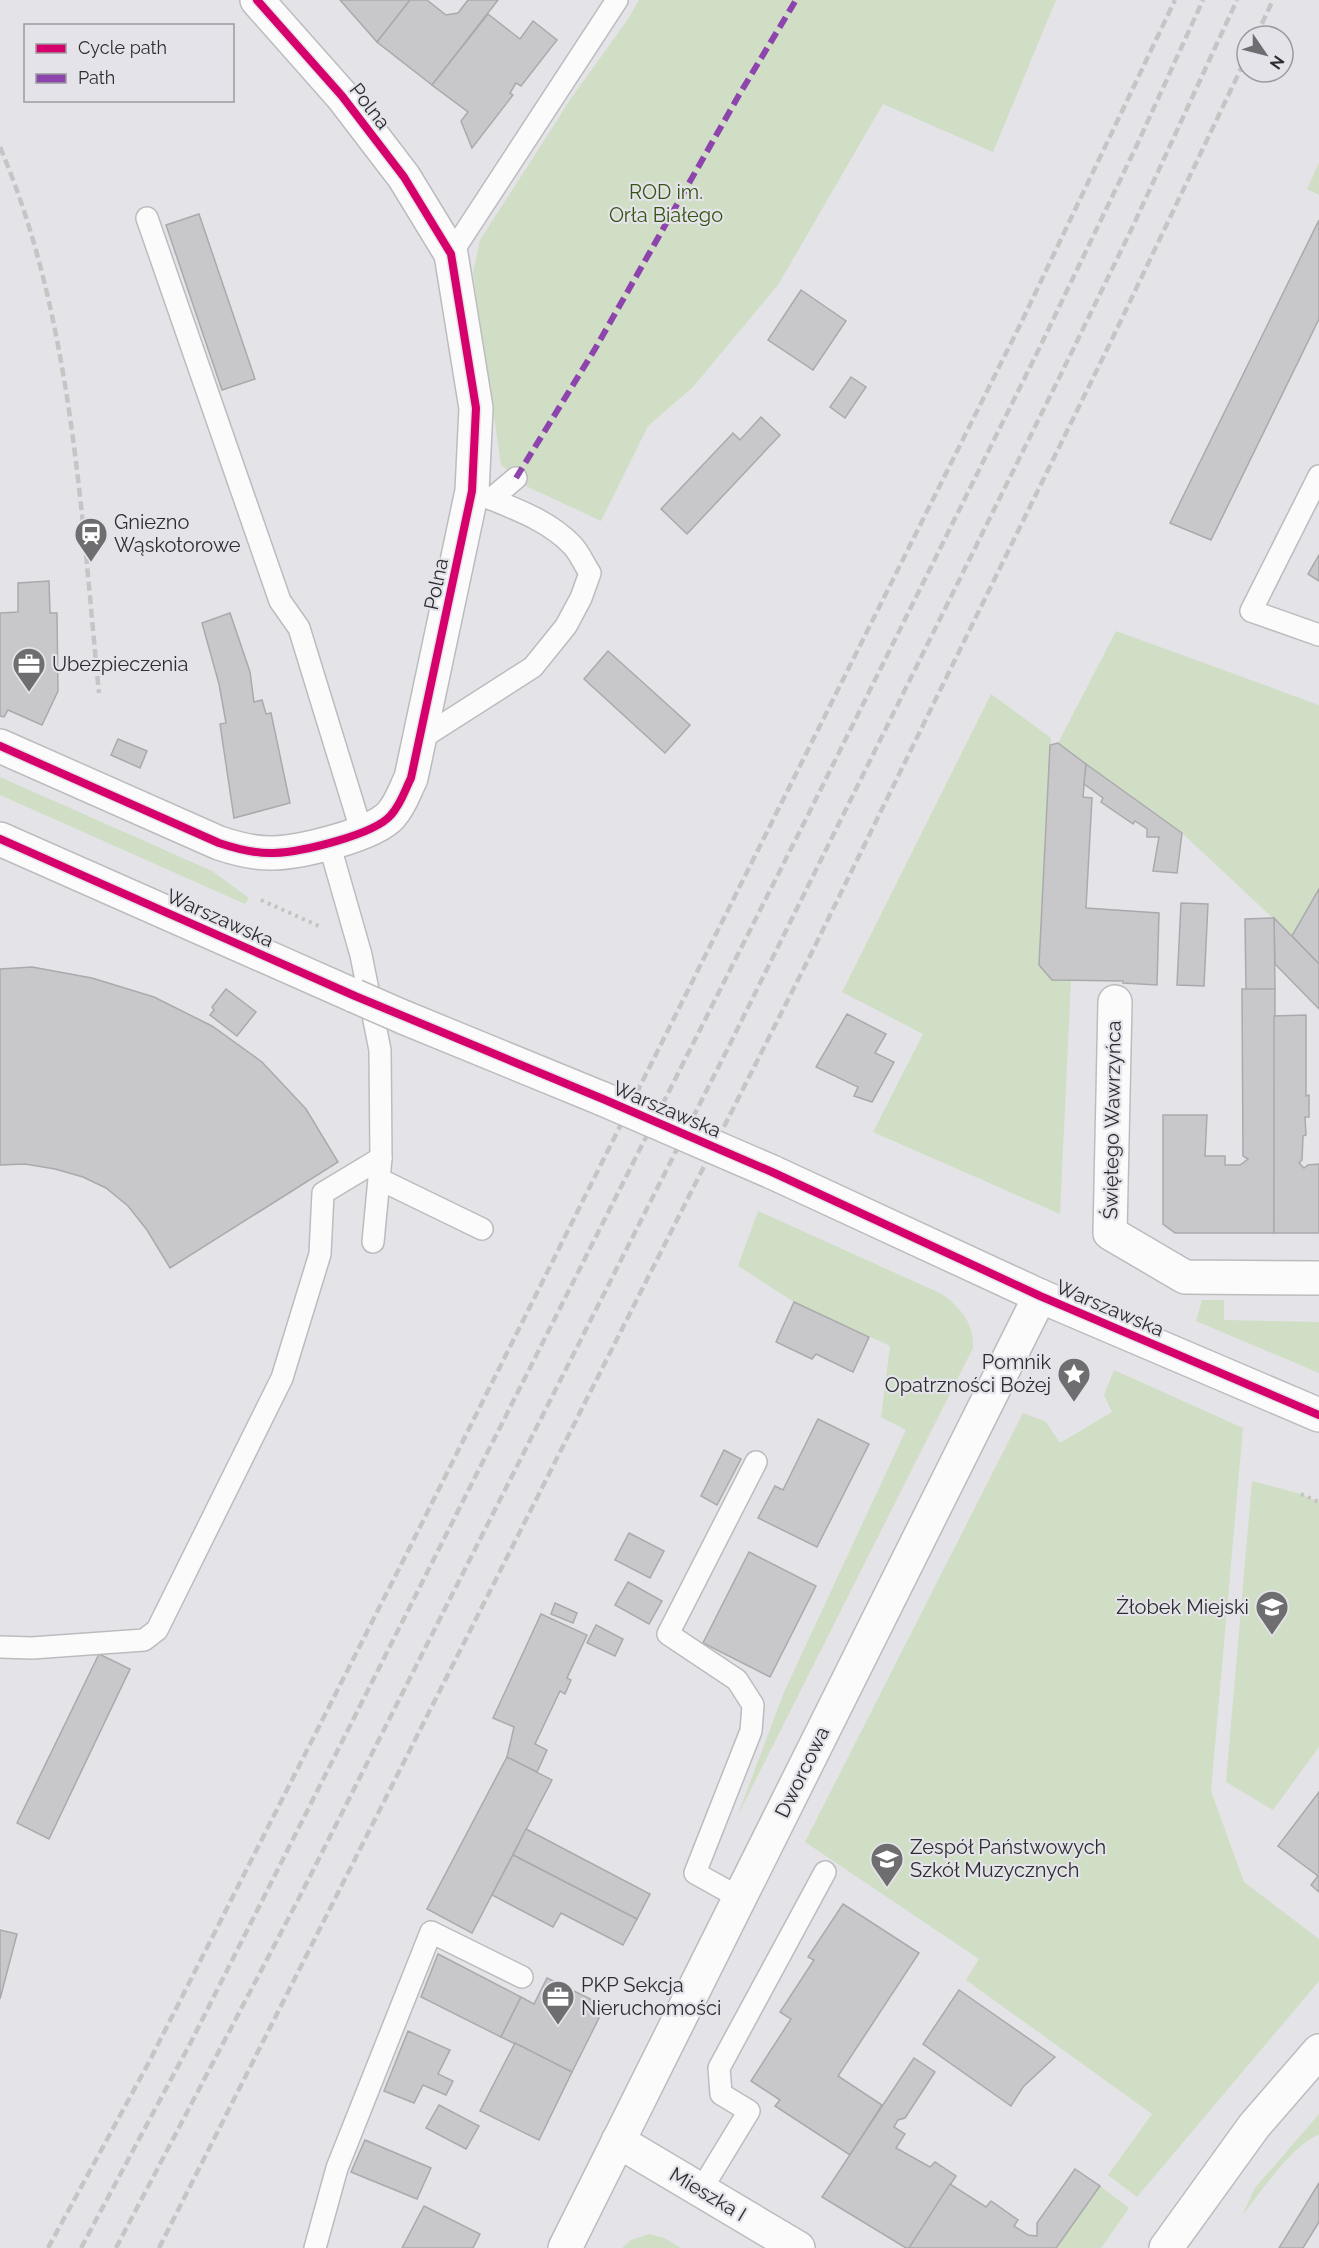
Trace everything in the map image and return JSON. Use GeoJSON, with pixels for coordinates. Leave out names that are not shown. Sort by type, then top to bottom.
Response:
{"type":"FeatureCollection","features":[{"type":"Feature","properties":{"kind":"street","name":"Polna"},"geometry":{"type":"LineString","coordinates":[[0,746],[219,843],[245,851],[274,854],[329,843],[362,833],[390,816],[401,801],[411,778],[481,495],[476,408],[451,254],[404,177],[342,96],[257,0]]}},
{"type":"Feature","properties":{"kind":"street","name":"Warszawska"},"geometry":{"type":"LineString","coordinates":[[0,838],[403,1017],[603,1099],[772,1172],[1040,1296],[1319,1415]]}},
{"type":"Feature","properties":{"kind":"street","name":"Świętego Wawrzyńca"},"geometry":{"type":"LineString","coordinates":[[1115,1002],[1110,1233],[1185,1277],[1319,1278]]}},
{"type":"Feature","properties":{"kind":"street","name":"Dworcowa"},"geometry":{"type":"LineString","coordinates":[[565,2248],[1040,1296]]}},
{"type":"Feature","properties":{"kind":"street"},"geometry":{"type":"LineString","coordinates":[[1166,2248],[1254,2126],[1319,2051]]}},
{"type":"Feature","properties":{"kind":"street","name":"Mieszka I"},"geometry":{"type":"LineString","coordinates":[[618,2141],[798,2248]]}},
{"type":"Feature","properties":{"kind":"lane"},"geometry":{"type":"LineString","coordinates":[[451,254],[617,0]]}},
{"type":"Feature","properties":{"kind":"lane"},"geometry":{"type":"LineString","coordinates":[[147,218],[280,602],[299,628],[362,833]]}},
{"type":"Feature","properties":{"kind":"lane"},"geometry":{"type":"LineString","coordinates":[[481,495],[516,477]]}},
{"type":"Feature","properties":{"kind":"lane"},"geometry":{"type":"LineString","coordinates":[[1319,477],[1251,611],[1319,635]]}},
{"type":"Feature","properties":{"kind":"lane"},"geometry":{"type":"LineString","coordinates":[[419,740],[533,667],[566,626],[581,598],[590,573],[573,546],[553,529],[531,516],[481,495]]}},
{"type":"Feature","properties":{"kind":"lane"},"geometry":{"type":"LineString","coordinates":[[329,843],[361,955],[380,1050],[381,1158],[373,1242]]}},
{"type":"Feature","properties":{"kind":"lane"},"geometry":{"type":"LineString","coordinates":[[0,1647],[32,1648],[144,1640],[157,1630],[282,1378],[320,1254],[322,1193],[381,1158]]}},
{"type":"Feature","properties":{"kind":"lane"},"geometry":{"type":"LineString","coordinates":[[379,1179],[482,1228]]}},
{"type":"Feature","properties":{"kind":"lane"},"geometry":{"type":"LineString","coordinates":[[740,1898],[695,1873],[751,1731],[753,1705],[737,1680],[668,1634],[756,1462]]}},
{"type":"Feature","properties":{"kind":"lane"},"geometry":{"type":"LineString","coordinates":[[701,2190],[749,2111],[721,2094],[720,2068],[825,1872]]}},
{"type":"Feature","properties":{"kind":"lane"},"geometry":{"type":"LineString","coordinates":[[315,2248],[337,2168],[431,1932],[522,1977]]}},
{"type":"Feature","properties":{"kind":"path"},"geometry":{"type":"LineString","coordinates":[[261,900],[324,929]]}},
{"type":"Feature","properties":{"kind":"path"},"geometry":{"type":"LineString","coordinates":[[1301,1494],[1319,1502]]}},
{"type":"Feature","properties":{"kind":"green space","name":"ROD im. Orła Białego"},"geometry":{"type":"Polygon","coordinates":[[[639,0],[1056,0],[993,152],[883,104],[778,285],[693,387],[648,426],[601,521],[526,486],[501,465],[473,273],[480,240],[572,97],[639,0]]]}},
{"type":"Feature","properties":{"kind":"green space"},"geometry":{"type":"Polygon","coordinates":[[[1319,163],[1319,195],[1307,189],[1319,163]]]}},
{"type":"Feature","properties":{"kind":"green space"},"geometry":{"type":"Polygon","coordinates":[[[1116,631],[1319,705],[1319,889],[1292,936],[1182,833],[1058,743],[1116,631]]]}},
{"type":"Feature","properties":{"kind":"green space"},"geometry":{"type":"Polygon","coordinates":[[[991,694],[1051,738],[1039,964],[1071,980],[1060,1214],[873,1132],[923,1034],[842,992],[991,694]]]}},
{"type":"Feature","properties":{"kind":"green space"},"geometry":{"type":"Polygon","coordinates":[[[0,777],[212,871],[249,898],[245,904],[0,795],[0,777]]]}},
{"type":"Feature","properties":{"kind":"green space"},"geometry":{"type":"Polygon","coordinates":[[[758,1211],[942,1294],[965,1317],[971,1331],[973,1348],[737,1817],[784,1692],[906,1430],[881,1417],[890,1346],[794,1302],[738,1266],[758,1211]]]}},
{"type":"Feature","properties":{"kind":"green space"},"geometry":{"type":"Polygon","coordinates":[[[1202,1300],[1224,1300],[1224,1320],[1319,1322],[1319,1373],[1196,1321],[1202,1300]]]}},
{"type":"Feature","properties":{"kind":"green space"},"geometry":{"type":"Polygon","coordinates":[[[1114,1370],[1243,1428],[1211,1791],[1244,1882],[1319,1939],[1319,1981],[1137,2197],[1108,2175],[1152,2114],[966,1980],[979,1959],[805,1842],[1023,1413],[1046,1422],[1060,1443],[1112,1412],[1104,1395],[1114,1370]]]}},
{"type":"Feature","properties":{"kind":"green space"},"geometry":{"type":"Polygon","coordinates":[[[1252,1481],[1301,1494],[1319,1502],[1319,1747],[1273,1810],[1226,1782],[1252,1481]]]}},
{"type":"Feature","properties":{"kind":"green space"},"geometry":{"type":"Polygon","coordinates":[[[1319,2114],[1319,2135],[1310,2139],[1289,2158],[1242,2216],[1255,2188],[1319,2114]]]}},
{"type":"Feature","properties":{"kind":"green space"},"geometry":{"type":"Polygon","coordinates":[[[1100,2186],[1129,2208],[1101,2248],[1056,2248],[1100,2186]]]}},
{"type":"Feature","properties":{"kind":"green space"},"geometry":{"type":"Polygon","coordinates":[[[649,2234],[664,2238],[681,2248],[622,2248],[631,2240],[649,2234]]]}},
{"type":"Feature","properties":{"kind":"building"},"geometry":{"type":"Polygon","coordinates":[[[340,0],[410,0],[377,42],[340,0]]]}},
{"type":"Feature","properties":{"kind":"building"},"geometry":{"type":"Polygon","coordinates":[[[410,0],[427,0],[446,15],[458,13],[468,0],[498,0],[432,85],[377,42],[410,0]]]}},
{"type":"Feature","properties":{"kind":"building"},"geometry":{"type":"Polygon","coordinates":[[[488,14],[520,39],[533,21],[557,40],[521,86],[516,83],[510,93],[513,95],[472,148],[461,121],[468,112],[432,85],[488,14]]]}},
{"type":"Feature","properties":{"kind":"building"},"geometry":{"type":"Polygon","coordinates":[[[199,214],[255,379],[222,390],[166,225],[199,214]]]}},
{"type":"Feature","properties":{"kind":"building"},"geometry":{"type":"Polygon","coordinates":[[[1319,220],[1319,319],[1211,540],[1170,523],[1319,220]]]}},
{"type":"Feature","properties":{"kind":"building"},"geometry":{"type":"Polygon","coordinates":[[[801,290],[846,321],[813,370],[768,340],[801,290]]]}},
{"type":"Feature","properties":{"kind":"building"},"geometry":{"type":"Polygon","coordinates":[[[851,377],[866,387],[845,418],[830,407],[851,377]]]}},
{"type":"Feature","properties":{"kind":"building"},"geometry":{"type":"Polygon","coordinates":[[[761,417],[780,435],[687,534],[661,509],[733,433],[740,440],[761,417]]]}},
{"type":"Feature","properties":{"kind":"building"},"geometry":{"type":"Polygon","coordinates":[[[1319,555],[1319,581],[1308,574],[1319,555]]]}},
{"type":"Feature","properties":{"kind":"building"},"geometry":{"type":"Polygon","coordinates":[[[49,581],[50,613],[57,613],[58,691],[42,725],[8,710],[4,717],[0,716],[0,613],[18,612],[18,583],[49,581]]]}},
{"type":"Feature","properties":{"kind":"building"},"geometry":{"type":"Polygon","coordinates":[[[230,613],[250,672],[254,702],[262,700],[266,714],[271,713],[290,803],[234,818],[220,724],[226,723],[219,684],[202,623],[230,613]]]}},
{"type":"Feature","properties":{"kind":"building"},"geometry":{"type":"Polygon","coordinates":[[[608,651],[690,725],[665,753],[584,679],[608,651]]]}},
{"type":"Feature","properties":{"kind":"building"},"geometry":{"type":"Polygon","coordinates":[[[118,739],[147,751],[140,768],[111,755],[118,739]]]}},
{"type":"Feature","properties":{"kind":"building"},"geometry":{"type":"Polygon","coordinates":[[[1058,743],[1086,764],[1083,797],[1092,798],[1086,908],[1159,913],[1157,985],[1123,983],[1123,981],[1052,980],[1039,965],[1050,745],[1058,743]]]}},
{"type":"Feature","properties":{"kind":"building"},"geometry":{"type":"Polygon","coordinates":[[[1086,764],[1182,833],[1177,873],[1153,871],[1159,837],[1147,837],[1147,829],[1135,821],[1133,824],[1101,802],[1103,798],[1084,784],[1086,764]]]}},
{"type":"Feature","properties":{"kind":"building"},"geometry":{"type":"Polygon","coordinates":[[[1319,889],[1319,964],[1292,936],[1319,889]]]}},
{"type":"Feature","properties":{"kind":"building"},"geometry":{"type":"Polygon","coordinates":[[[1181,903],[1208,904],[1204,986],[1177,985],[1181,903]]]}},
{"type":"Feature","properties":{"kind":"building"},"geometry":{"type":"Polygon","coordinates":[[[1274,918],[1319,964],[1319,1009],[1275,964],[1274,918]]]}},
{"type":"Feature","properties":{"kind":"building"},"geometry":{"type":"Polygon","coordinates":[[[1274,918],[1275,989],[1246,990],[1245,919],[1274,918]]]}},
{"type":"Feature","properties":{"kind":"building"},"geometry":{"type":"Polygon","coordinates":[[[32,967],[92,978],[154,997],[212,1026],[262,1062],[306,1109],[338,1162],[170,1268],[147,1230],[128,1206],[106,1188],[83,1177],[55,1169],[25,1164],[0,1165],[0,969],[32,967]]]}},
{"type":"Feature","properties":{"kind":"building"},"geometry":{"type":"Polygon","coordinates":[[[226,989],[256,1012],[237,1036],[210,1015],[214,1010],[212,1007],[226,989]]]}},
{"type":"Feature","properties":{"kind":"building"},"geometry":{"type":"Polygon","coordinates":[[[1242,989],[1275,989],[1274,1233],[1175,1233],[1163,1224],[1163,1115],[1207,1115],[1205,1156],[1225,1156],[1225,1165],[1240,1165],[1248,1159],[1243,1156],[1242,989]]]}},
{"type":"Feature","properties":{"kind":"building"},"geometry":{"type":"Polygon","coordinates":[[[847,1014],[886,1034],[875,1053],[894,1062],[872,1102],[854,1096],[858,1087],[816,1067],[847,1014]]]}},
{"type":"Feature","properties":{"kind":"building"},"geometry":{"type":"Polygon","coordinates":[[[1306,1015],[1306,1096],[1309,1095],[1309,1117],[1305,1117],[1306,1135],[1303,1136],[1302,1160],[1299,1163],[1304,1168],[1308,1165],[1319,1164],[1319,1233],[1274,1233],[1274,1016],[1306,1015]]]}},
{"type":"Feature","properties":{"kind":"building"},"geometry":{"type":"Polygon","coordinates":[[[794,1302],[869,1337],[853,1372],[816,1354],[812,1359],[776,1342],[794,1302]]]}},
{"type":"Feature","properties":{"kind":"building"},"geometry":{"type":"Polygon","coordinates":[[[818,1419],[869,1444],[817,1547],[758,1518],[775,1486],[783,1490],[818,1419]]]}},
{"type":"Feature","properties":{"kind":"building"},"geometry":{"type":"Polygon","coordinates":[[[724,1450],[741,1459],[717,1505],[701,1496],[724,1450]]]}},
{"type":"Feature","properties":{"kind":"building"},"geometry":{"type":"Polygon","coordinates":[[[629,1533],[664,1551],[650,1578],[615,1560],[629,1533]]]}},
{"type":"Feature","properties":{"kind":"building"},"geometry":{"type":"Polygon","coordinates":[[[749,1552],[816,1586],[770,1677],[703,1643],[749,1552]]]}},
{"type":"Feature","properties":{"kind":"building"},"geometry":{"type":"Polygon","coordinates":[[[628,1582],[662,1601],[649,1624],[615,1605],[628,1582]]]}},
{"type":"Feature","properties":{"kind":"building"},"geometry":{"type":"Polygon","coordinates":[[[555,1603],[577,1613],[573,1623],[551,1614],[555,1603]]]}},
{"type":"Feature","properties":{"kind":"building"},"geometry":{"type":"Polygon","coordinates":[[[541,1614],[587,1635],[567,1678],[571,1680],[565,1694],[560,1691],[535,1744],[547,1750],[537,1772],[507,1757],[514,1727],[493,1718],[541,1614]]]}},
{"type":"Feature","properties":{"kind":"building"},"geometry":{"type":"Polygon","coordinates":[[[596,1625],[623,1639],[615,1656],[587,1643],[596,1625]]]}},
{"type":"Feature","properties":{"kind":"building"},"geometry":{"type":"Polygon","coordinates":[[[99,1654],[130,1669],[49,1839],[17,1823],[99,1654]]]}},
{"type":"Feature","properties":{"kind":"building"},"geometry":{"type":"Polygon","coordinates":[[[507,1757],[552,1780],[472,1933],[427,1909],[507,1757]]]}},
{"type":"Feature","properties":{"kind":"building"},"geometry":{"type":"Polygon","coordinates":[[[1319,1792],[1319,1892],[1311,1885],[1318,1876],[1278,1846],[1319,1792]]]}},
{"type":"Feature","properties":{"kind":"building"},"geometry":{"type":"Polygon","coordinates":[[[526,1829],[650,1894],[637,1919],[513,1855],[526,1829]]]}},
{"type":"Feature","properties":{"kind":"building"},"geometry":{"type":"Polygon","coordinates":[[[513,1855],[637,1919],[623,1945],[561,1913],[553,1927],[492,1895],[513,1855]]]}},
{"type":"Feature","properties":{"kind":"building"},"geometry":{"type":"Polygon","coordinates":[[[843,1904],[919,1953],[838,2076],[882,2105],[850,2155],[775,2106],[780,2100],[751,2081],[791,2019],[780,2012],[814,1960],[808,1957],[843,1904]]]}},
{"type":"Feature","properties":{"kind":"building"},"geometry":{"type":"Polygon","coordinates":[[[0,1930],[17,1934],[0,1999],[0,1930]]]}},
{"type":"Feature","properties":{"kind":"building"},"geometry":{"type":"Polygon","coordinates":[[[438,1954],[521,1997],[501,2037],[421,1997],[438,1954]]]}},
{"type":"Feature","properties":{"kind":"building"},"geometry":{"type":"Polygon","coordinates":[[[547,1978],[605,2006],[572,2072],[501,2037],[521,1997],[534,2004],[547,1978]]]}},
{"type":"Feature","properties":{"kind":"building"},"geometry":{"type":"Polygon","coordinates":[[[959,1990],[1055,2057],[1023,2087],[1011,2106],[923,2044],[959,1990]]]}},
{"type":"Feature","properties":{"kind":"building"},"geometry":{"type":"Polygon","coordinates":[[[408,2031],[450,2050],[438,2074],[453,2081],[446,2095],[423,2085],[414,2103],[384,2091],[408,2031]]]}},
{"type":"Feature","properties":{"kind":"building"},"geometry":{"type":"Polygon","coordinates":[[[515,2043],[572,2072],[539,2140],[480,2111],[515,2043]]]}},
{"type":"Feature","properties":{"kind":"building"},"geometry":{"type":"Polygon","coordinates":[[[914,2058],[935,2072],[905,2118],[898,2120],[894,2127],[905,2134],[896,2148],[930,2167],[935,2162],[956,2176],[909,2248],[906,2248],[822,2197],[914,2058]]]}},
{"type":"Feature","properties":{"kind":"building"},"geometry":{"type":"Polygon","coordinates":[[[439,2105],[479,2126],[466,2149],[426,2128],[439,2105]]]}},
{"type":"Feature","properties":{"kind":"building"},"geometry":{"type":"Polygon","coordinates":[[[365,2140],[431,2168],[417,2199],[351,2172],[365,2140]]]}},
{"type":"Feature","properties":{"kind":"building"},"geometry":{"type":"Polygon","coordinates":[[[1075,2169],[1100,2186],[1056,2248],[909,2248],[950,2184],[986,2207],[991,2201],[1018,2220],[1014,2226],[1028,2235],[1037,2236],[1037,2223],[1075,2169]]]}},
{"type":"Feature","properties":{"kind":"building"},"geometry":{"type":"Polygon","coordinates":[[[1319,2183],[1319,2222],[1303,2248],[1279,2248],[1319,2183]]]}},
{"type":"Feature","properties":{"kind":"building"},"geometry":{"type":"Polygon","coordinates":[[[424,2206],[480,2234],[473,2248],[402,2248],[424,2206]]]}},
{"type":"Feature","properties":{"kind":"railway"},"geometry":{"type":"LineString","coordinates":[[48,2248],[148,2064],[411,1545],[1021,323],[1175,0]]}},
{"type":"Feature","properties":{"kind":"railway"},"geometry":{"type":"LineString","coordinates":[[81,2248],[192,2040],[813,805],[1036,355],[1136,147],[1203,0]]}},
{"type":"Feature","properties":{"kind":"railway"},"geometry":{"type":"LineString","coordinates":[[116,2248],[298,1900],[728,1048],[1133,226],[1237,0]]}},
{"type":"Feature","properties":{"kind":"railway"},"geometry":{"type":"LineString","coordinates":[[1262,24],[1273,0]]}},
{"type":"Feature","properties":{"kind":"railway"},"geometry":{"type":"LineString","coordinates":[[159,2248],[812,952],[1114,335],[1235,81]]}},
{"type":"Feature","properties":{"kind":"railway"},"geometry":{"type":"LineString","coordinates":[[0,147],[24,212],[43,278],[58,346],[79,485],[99,693]]}},
{"type":"Feature","properties":{"kind":"marked path"},"geometry":{"type":"LineString","coordinates":[[516,478],[595,349],[739,95],[796,0]]}},
{"type":"Feature","properties":{"kind":"cycle path"},"geometry":{"type":"LineString","coordinates":[[0,746],[219,843],[260,853],[286,852],[318,846],[354,836],[369,829],[391,815],[411,778],[472,491],[476,408],[451,254],[404,177],[342,96],[257,0]]}},
{"type":"Feature","properties":{"kind":"cycle path"},"geometry":{"type":"LineString","coordinates":[[0,839],[355,996],[772,1172],[1040,1296],[1319,1415]]}},
{"type":"Feature","properties":{"kind":"place","name":"Gniezno Wąskotorowe"},"geometry":{"type":"Point","coordinates":[91,563]}},
{"type":"Feature","properties":{"kind":"place","name":"Ubezpieczenia"},"geometry":{"type":"Point","coordinates":[29,693]}},
{"type":"Feature","properties":{"kind":"place","name":"Pomnik Opatrzności Bożej"},"geometry":{"type":"Point","coordinates":[1074,1403]}},
{"type":"Feature","properties":{"kind":"place","name":"Żłobek Miejski"},"geometry":{"type":"Point","coordinates":[1272,1636]}},
{"type":"Feature","properties":{"kind":"place","name":"Zespół Państwowych Szkół Muzycznych"},"geometry":{"type":"Point","coordinates":[887,1888]}},
{"type":"Feature","properties":{"kind":"place","name":"PKP Sekcja Nieruchomości"},"geometry":{"type":"Point","coordinates":[558,2026]}}]}
